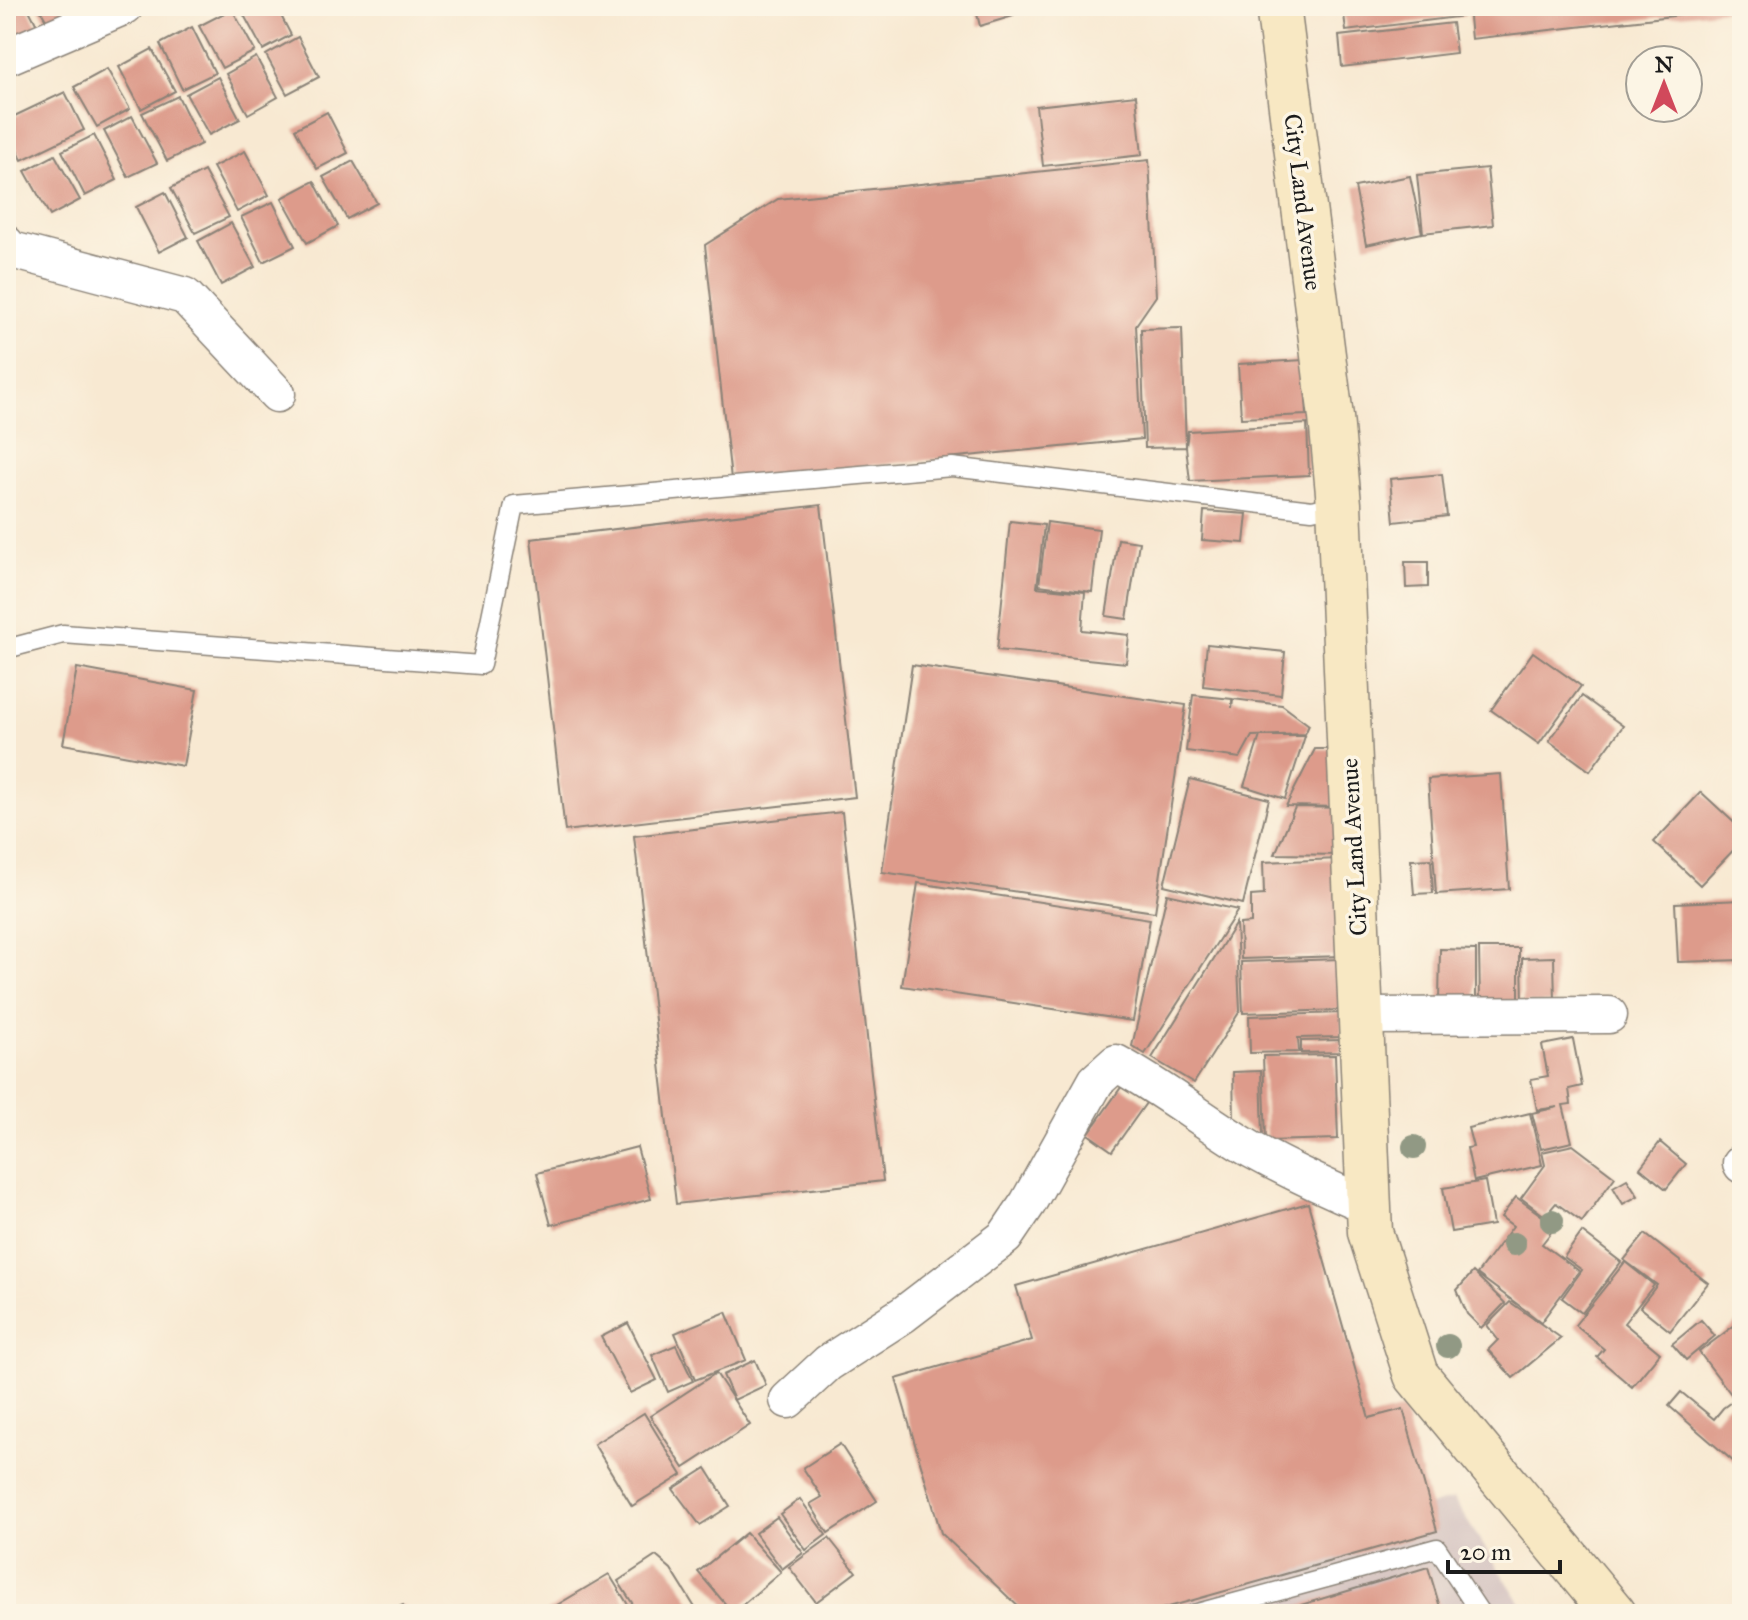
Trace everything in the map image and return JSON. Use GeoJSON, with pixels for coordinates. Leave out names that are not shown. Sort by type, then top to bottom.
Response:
{"type":"FeatureCollection","features":[{"type":"Feature","properties":{"kind":"street"},"geometry":{"type":"LineString","coordinates":[[6,57],[125,6]]}},
{"type":"Feature","properties":{"kind":"street","name":"City Land Avenue"},"geometry":{"type":"LineString","coordinates":[[1278,6],[1331,417],[1339,504],[1370,1232],[1416,1375],[1614,1614]]}},
{"type":"Feature","properties":{"kind":"street"},"geometry":{"type":"LineString","coordinates":[[7,250],[185,296],[277,394]]}},
{"type":"Feature","properties":{"kind":"street"},"geometry":{"type":"LineString","coordinates":[[1361,1016],[1609,1015]]}},
{"type":"Feature","properties":{"kind":"street"},"geometry":{"type":"LineString","coordinates":[[788,1400],[828,1363],[904,1314],[1005,1237],[1028,1203],[1096,1081],[1116,1063],[1251,1149],[1311,1181],[1369,1206]]}},
{"type":"Feature","properties":{"kind":"lane"},"geometry":{"type":"LineString","coordinates":[[6,649],[63,634],[481,665],[514,505],[952,467],[1312,510],[1339,504]]}},
{"type":"Feature","properties":{"kind":"lane"},"geometry":{"type":"LineString","coordinates":[[1194,1614],[1437,1548],[1481,1614]]}},
{"type":"Feature","properties":{"kind":"shaded area"},"geometry":{"type":"Polygon","coordinates":[[[1453,1499],[1528,1614],[1069,1614],[1453,1499]]]}},
{"type":"Feature","properties":{"kind":"building"},"geometry":{"type":"Polygon","coordinates":[[[6,6],[27,6],[42,35],[12,49],[6,36],[6,6]]]}},
{"type":"Feature","properties":{"kind":"building"},"geometry":{"type":"Polygon","coordinates":[[[38,6],[78,6],[83,14],[53,32],[38,6]]]}},
{"type":"Feature","properties":{"kind":"building"},"geometry":{"type":"Polygon","coordinates":[[[239,6],[276,6],[291,35],[263,50],[239,6]]]}},
{"type":"Feature","properties":{"kind":"building"},"geometry":{"type":"Polygon","coordinates":[[[975,6],[1010,6],[1013,16],[980,26],[975,6]]]}},
{"type":"Feature","properties":{"kind":"building"},"geometry":{"type":"Polygon","coordinates":[[[1343,6],[1463,6],[1465,16],[1346,31],[1343,6]]]}},
{"type":"Feature","properties":{"kind":"building"},"geometry":{"type":"Polygon","coordinates":[[[1468,6],[1742,6],[1742,8],[1471,39],[1468,6]]]}},
{"type":"Feature","properties":{"kind":"building"},"geometry":{"type":"Polygon","coordinates":[[[232,9],[255,51],[222,68],[199,26],[232,9]]]}},
{"type":"Feature","properties":{"kind":"building"},"geometry":{"type":"Polygon","coordinates":[[[1452,23],[1456,53],[1342,67],[1339,36],[1452,23]]]}},
{"type":"Feature","properties":{"kind":"building"},"geometry":{"type":"Polygon","coordinates":[[[192,27],[215,73],[182,89],[160,44],[192,27]]]}},
{"type":"Feature","properties":{"kind":"building"},"geometry":{"type":"Polygon","coordinates":[[[298,37],[319,77],[287,94],[266,55],[298,37]]]}},
{"type":"Feature","properties":{"kind":"building"},"geometry":{"type":"Polygon","coordinates":[[[152,49],[175,91],[141,109],[119,67],[152,49]]]}},
{"type":"Feature","properties":{"kind":"building"},"geometry":{"type":"Polygon","coordinates":[[[256,57],[278,97],[248,114],[226,74],[256,57]]]}},
{"type":"Feature","properties":{"kind":"building"},"geometry":{"type":"Polygon","coordinates":[[[107,69],[130,109],[97,127],[74,87],[107,69]]]}},
{"type":"Feature","properties":{"kind":"building"},"geometry":{"type":"Polygon","coordinates":[[[218,77],[240,119],[209,135],[186,94],[218,77]]]}},
{"type":"Feature","properties":{"kind":"building"},"geometry":{"type":"Polygon","coordinates":[[[65,92],[84,130],[22,160],[6,128],[6,120],[65,92]]]}},
{"type":"Feature","properties":{"kind":"building"},"geometry":{"type":"Polygon","coordinates":[[[1136,95],[1142,155],[1043,166],[1036,106],[1136,95]]]}},
{"type":"Feature","properties":{"kind":"building"},"geometry":{"type":"Polygon","coordinates":[[[178,96],[201,144],[167,161],[142,113],[178,96]]]}},
{"type":"Feature","properties":{"kind":"building"},"geometry":{"type":"Polygon","coordinates":[[[327,112],[348,153],[317,169],[295,129],[327,112]]]}},
{"type":"Feature","properties":{"kind":"building"},"geometry":{"type":"Polygon","coordinates":[[[132,116],[157,163],[128,177],[104,131],[132,116]]]}},
{"type":"Feature","properties":{"kind":"building"},"geometry":{"type":"Polygon","coordinates":[[[94,135],[117,180],[85,196],[62,151],[94,135]]]}},
{"type":"Feature","properties":{"kind":"building"},"geometry":{"type":"Polygon","coordinates":[[[245,151],[269,195],[237,212],[213,167],[245,151]]]}},
{"type":"Feature","properties":{"kind":"building"},"geometry":{"type":"Polygon","coordinates":[[[55,155],[80,200],[50,216],[25,171],[55,155]]]}},
{"type":"Feature","properties":{"kind":"building"},"geometry":{"type":"Polygon","coordinates":[[[1149,160],[1156,296],[1136,325],[1142,439],[731,479],[705,245],[778,199],[1149,160]]]}},
{"type":"Feature","properties":{"kind":"building"},"geometry":{"type":"Polygon","coordinates":[[[353,161],[377,203],[347,219],[323,177],[353,161]]]}},
{"type":"Feature","properties":{"kind":"building"},"geometry":{"type":"Polygon","coordinates":[[[1487,168],[1493,225],[1423,233],[1417,175],[1487,168]]]}},
{"type":"Feature","properties":{"kind":"building"},"geometry":{"type":"Polygon","coordinates":[[[204,171],[229,217],[195,233],[171,188],[204,171]]]}},
{"type":"Feature","properties":{"kind":"building"},"geometry":{"type":"Polygon","coordinates":[[[1410,176],[1422,233],[1366,245],[1355,187],[1410,176]]]}},
{"type":"Feature","properties":{"kind":"building"},"geometry":{"type":"Polygon","coordinates":[[[314,181],[338,226],[307,243],[282,198],[314,181]]]}},
{"type":"Feature","properties":{"kind":"building"},"geometry":{"type":"Polygon","coordinates":[[[165,192],[188,237],[159,252],[136,207],[165,192]]]}},
{"type":"Feature","properties":{"kind":"building"},"geometry":{"type":"Polygon","coordinates":[[[273,202],[295,246],[263,262],[241,217],[273,202]]]}},
{"type":"Feature","properties":{"kind":"building"},"geometry":{"type":"Polygon","coordinates":[[[231,223],[255,267],[221,285],[198,241],[231,223]]]}},
{"type":"Feature","properties":{"kind":"building"},"geometry":{"type":"Polygon","coordinates":[[[1182,328],[1186,447],[1145,448],[1141,329],[1182,328]]]}},
{"type":"Feature","properties":{"kind":"building"},"geometry":{"type":"Polygon","coordinates":[[[1304,360],[1307,415],[1241,418],[1238,364],[1304,360]]]}},
{"type":"Feature","properties":{"kind":"building"},"geometry":{"type":"Polygon","coordinates":[[[1307,424],[1309,475],[1190,481],[1186,447],[1188,431],[1307,424]]]}},
{"type":"Feature","properties":{"kind":"building"},"geometry":{"type":"Polygon","coordinates":[[[1442,474],[1447,516],[1394,522],[1390,479],[1442,474]]]}},
{"type":"Feature","properties":{"kind":"building"},"geometry":{"type":"Polygon","coordinates":[[[821,505],[855,797],[565,831],[531,539],[821,505]]]}},
{"type":"Feature","properties":{"kind":"building"},"geometry":{"type":"Polygon","coordinates":[[[1204,511],[1247,514],[1244,543],[1202,540],[1204,511]]]}},
{"type":"Feature","properties":{"kind":"building"},"geometry":{"type":"Polygon","coordinates":[[[1010,521],[1044,525],[1037,587],[1085,592],[1082,630],[1129,635],[1126,663],[997,650],[1010,521]]]}},
{"type":"Feature","properties":{"kind":"building"},"geometry":{"type":"Polygon","coordinates":[[[1047,522],[1099,529],[1092,592],[1039,585],[1047,522]]]}},
{"type":"Feature","properties":{"kind":"building"},"geometry":{"type":"Polygon","coordinates":[[[1118,539],[1139,542],[1127,619],[1106,616],[1118,539]]]}},
{"type":"Feature","properties":{"kind":"building"},"geometry":{"type":"Polygon","coordinates":[[[1405,562],[1428,562],[1428,587],[1406,588],[1405,562]]]}},
{"type":"Feature","properties":{"kind":"building"},"geometry":{"type":"Polygon","coordinates":[[[1207,644],[1285,652],[1281,695],[1203,686],[1207,644]]]}},
{"type":"Feature","properties":{"kind":"building"},"geometry":{"type":"Polygon","coordinates":[[[1533,652],[1581,686],[1539,744],[1491,710],[1533,652]]]}},
{"type":"Feature","properties":{"kind":"building"},"geometry":{"type":"Polygon","coordinates":[[[912,665],[1186,705],[1155,912],[882,872],[912,665]]]}},
{"type":"Feature","properties":{"kind":"building"},"geometry":{"type":"Polygon","coordinates":[[[77,668],[197,690],[183,766],[63,744],[77,668]]]}},
{"type":"Feature","properties":{"kind":"building"},"geometry":{"type":"Polygon","coordinates":[[[1193,695],[1232,699],[1232,708],[1233,699],[1282,705],[1309,725],[1305,734],[1252,736],[1240,758],[1186,751],[1193,695]]]}},
{"type":"Feature","properties":{"kind":"building"},"geometry":{"type":"Polygon","coordinates":[[[1582,696],[1623,726],[1590,771],[1549,741],[1582,696]]]}},
{"type":"Feature","properties":{"kind":"building"},"geometry":{"type":"Polygon","coordinates":[[[1260,736],[1305,736],[1285,799],[1244,786],[1260,736]]]}},
{"type":"Feature","properties":{"kind":"building"},"geometry":{"type":"Polygon","coordinates":[[[1315,749],[1345,749],[1344,807],[1286,806],[1315,749]]]}},
{"type":"Feature","properties":{"kind":"building"},"geometry":{"type":"Polygon","coordinates":[[[1501,774],[1509,889],[1436,894],[1428,779],[1501,774]]]}},
{"type":"Feature","properties":{"kind":"building"},"geometry":{"type":"Polygon","coordinates":[[[1190,779],[1269,799],[1243,904],[1164,885],[1190,779]]]}},
{"type":"Feature","properties":{"kind":"building"},"geometry":{"type":"Polygon","coordinates":[[[1701,792],[1742,830],[1742,841],[1700,885],[1654,842],[1701,792]]]}},
{"type":"Feature","properties":{"kind":"building"},"geometry":{"type":"Polygon","coordinates":[[[1295,807],[1345,808],[1344,855],[1275,854],[1295,807]]]}},
{"type":"Feature","properties":{"kind":"building"},"geometry":{"type":"Polygon","coordinates":[[[842,812],[883,1181],[676,1204],[634,836],[842,812]]]}},
{"type":"Feature","properties":{"kind":"building"},"geometry":{"type":"Polygon","coordinates":[[[1339,859],[1343,956],[1241,959],[1240,924],[1251,923],[1251,896],[1264,895],[1263,862],[1339,859]]]}},
{"type":"Feature","properties":{"kind":"building"},"geometry":{"type":"Polygon","coordinates":[[[1431,859],[1433,893],[1414,894],[1411,860],[1431,859]]]}},
{"type":"Feature","properties":{"kind":"building"},"geometry":{"type":"Polygon","coordinates":[[[918,883],[1150,919],[1133,1021],[902,986],[918,883]]]}},
{"type":"Feature","properties":{"kind":"building"},"geometry":{"type":"Polygon","coordinates":[[[1167,894],[1238,910],[1145,1054],[1132,1046],[1167,894]]]}},
{"type":"Feature","properties":{"kind":"building"},"geometry":{"type":"Polygon","coordinates":[[[1742,900],[1742,960],[1678,962],[1675,903],[1742,900]]]}},
{"type":"Feature","properties":{"kind":"building"},"geometry":{"type":"Polygon","coordinates":[[[1236,923],[1240,1011],[1194,1083],[1152,1058],[1236,923]]]}},
{"type":"Feature","properties":{"kind":"building"},"geometry":{"type":"Polygon","coordinates":[[[1479,948],[1519,948],[1519,1001],[1480,1002],[1479,948]]]}},
{"type":"Feature","properties":{"kind":"building"},"geometry":{"type":"Polygon","coordinates":[[[1440,949],[1476,950],[1476,1002],[1439,1002],[1440,949]]]}},
{"type":"Feature","properties":{"kind":"building"},"geometry":{"type":"Polygon","coordinates":[[[1554,957],[1555,1003],[1523,1003],[1522,958],[1554,957]]]}},
{"type":"Feature","properties":{"kind":"building"},"geometry":{"type":"Polygon","coordinates":[[[1342,959],[1343,1010],[1243,1013],[1241,962],[1342,959]]]}},
{"type":"Feature","properties":{"kind":"building"},"geometry":{"type":"Polygon","coordinates":[[[1342,1013],[1342,1037],[1298,1038],[1299,1052],[1250,1053],[1249,1016],[1342,1013]]]}},
{"type":"Feature","properties":{"kind":"building"},"geometry":{"type":"Polygon","coordinates":[[[1573,1039],[1582,1086],[1569,1089],[1571,1104],[1563,1105],[1572,1142],[1541,1149],[1532,1113],[1558,1107],[1537,1110],[1531,1079],[1548,1076],[1542,1045],[1573,1039]]]}},
{"type":"Feature","properties":{"kind":"building"},"geometry":{"type":"Polygon","coordinates":[[[1342,1040],[1342,1052],[1301,1053],[1301,1041],[1342,1040]]]}},
{"type":"Feature","properties":{"kind":"building"},"geometry":{"type":"Polygon","coordinates":[[[1335,1055],[1338,1139],[1266,1141],[1263,1056],[1335,1055]]]}},
{"type":"Feature","properties":{"kind":"building"},"geometry":{"type":"Polygon","coordinates":[[[1261,1071],[1263,1136],[1234,1120],[1233,1072],[1261,1071]]]}},
{"type":"Feature","properties":{"kind":"building"},"geometry":{"type":"Polygon","coordinates":[[[1122,1086],[1146,1103],[1112,1151],[1088,1134],[1122,1086]]]}},
{"type":"Feature","properties":{"kind":"building"},"geometry":{"type":"Polygon","coordinates":[[[1530,1113],[1542,1165],[1474,1181],[1467,1148],[1473,1147],[1468,1128],[1530,1113]]]}},
{"type":"Feature","properties":{"kind":"building"},"geometry":{"type":"Polygon","coordinates":[[[1660,1142],[1686,1164],[1666,1189],[1640,1168],[1660,1142]]]}},
{"type":"Feature","properties":{"kind":"building"},"geometry":{"type":"Polygon","coordinates":[[[1573,1145],[1615,1177],[1582,1222],[1556,1203],[1545,1216],[1521,1198],[1545,1165],[1542,1152],[1573,1145]]]}},
{"type":"Feature","properties":{"kind":"building"},"geometry":{"type":"Polygon","coordinates":[[[637,1147],[651,1199],[551,1225],[537,1173],[637,1147]]]}},
{"type":"Feature","properties":{"kind":"building"},"geometry":{"type":"Polygon","coordinates":[[[1627,1179],[1638,1196],[1623,1204],[1613,1187],[1627,1179]]]}},
{"type":"Feature","properties":{"kind":"building"},"geometry":{"type":"Polygon","coordinates":[[[1485,1181],[1493,1225],[1451,1232],[1443,1188],[1485,1181]]]}},
{"type":"Feature","properties":{"kind":"building"},"geometry":{"type":"Polygon","coordinates":[[[1516,1197],[1556,1226],[1542,1244],[1579,1271],[1541,1322],[1477,1274],[1513,1226],[1501,1217],[1516,1197]]]}},
{"type":"Feature","properties":{"kind":"building"},"geometry":{"type":"Polygon","coordinates":[[[1308,1203],[1369,1418],[1403,1409],[1437,1531],[1144,1614],[1026,1614],[941,1533],[896,1379],[1032,1340],[1016,1286],[1308,1203]]]}},
{"type":"Feature","properties":{"kind":"building"},"geometry":{"type":"Polygon","coordinates":[[[1582,1232],[1621,1262],[1582,1313],[1562,1298],[1582,1270],[1564,1257],[1582,1232]]]}},
{"type":"Feature","properties":{"kind":"building"},"geometry":{"type":"Polygon","coordinates":[[[1645,1234],[1708,1283],[1670,1331],[1640,1307],[1657,1285],[1624,1260],[1645,1234]]]}},
{"type":"Feature","properties":{"kind":"building"},"geometry":{"type":"Polygon","coordinates":[[[1625,1262],[1654,1285],[1624,1323],[1660,1353],[1632,1387],[1597,1357],[1604,1349],[1575,1325],[1625,1262]]]}},
{"type":"Feature","properties":{"kind":"building"},"geometry":{"type":"Polygon","coordinates":[[[1473,1272],[1505,1303],[1481,1328],[1467,1314],[1457,1290],[1473,1272]]]}},
{"type":"Feature","properties":{"kind":"building"},"geometry":{"type":"Polygon","coordinates":[[[1510,1302],[1561,1338],[1513,1378],[1488,1350],[1498,1340],[1487,1325],[1510,1302]]]}},
{"type":"Feature","properties":{"kind":"building"},"geometry":{"type":"Polygon","coordinates":[[[726,1312],[746,1360],[695,1380],[675,1333],[726,1312]]]}},
{"type":"Feature","properties":{"kind":"building"},"geometry":{"type":"Polygon","coordinates":[[[1701,1320],[1715,1336],[1686,1360],[1672,1344],[1701,1320]]]}},
{"type":"Feature","properties":{"kind":"building"},"geometry":{"type":"Polygon","coordinates":[[[1739,1322],[1742,1326],[1742,1393],[1734,1398],[1699,1352],[1739,1322]]]}},
{"type":"Feature","properties":{"kind":"building"},"geometry":{"type":"Polygon","coordinates":[[[628,1323],[657,1380],[630,1393],[601,1337],[628,1323]]]}},
{"type":"Feature","properties":{"kind":"building"},"geometry":{"type":"Polygon","coordinates":[[[676,1345],[693,1381],[668,1392],[652,1355],[676,1345]]]}},
{"type":"Feature","properties":{"kind":"building"},"geometry":{"type":"Polygon","coordinates":[[[755,1360],[766,1385],[734,1400],[723,1375],[755,1360]]]}},
{"type":"Feature","properties":{"kind":"building"},"geometry":{"type":"Polygon","coordinates":[[[716,1373],[750,1425],[684,1468],[650,1416],[716,1373]]]}},
{"type":"Feature","properties":{"kind":"building"},"geometry":{"type":"Polygon","coordinates":[[[1681,1392],[1714,1419],[1742,1394],[1742,1453],[1734,1462],[1669,1406],[1681,1392]]]}},
{"type":"Feature","properties":{"kind":"building"},"geometry":{"type":"Polygon","coordinates":[[[644,1413],[682,1475],[632,1506],[594,1444],[644,1413]]]}},
{"type":"Feature","properties":{"kind":"building"},"geometry":{"type":"Polygon","coordinates":[[[840,1444],[877,1501],[828,1533],[810,1504],[822,1497],[803,1468],[840,1444]]]}},
{"type":"Feature","properties":{"kind":"building"},"geometry":{"type":"Polygon","coordinates":[[[706,1468],[730,1506],[700,1525],[673,1489],[706,1468]]]}},
{"type":"Feature","properties":{"kind":"building"},"geometry":{"type":"Polygon","coordinates":[[[800,1499],[826,1535],[806,1550],[780,1514],[800,1499]]]}},
{"type":"Feature","properties":{"kind":"building"},"geometry":{"type":"Polygon","coordinates":[[[777,1517],[803,1553],[782,1569],[755,1533],[777,1517]]]}},
{"type":"Feature","properties":{"kind":"building"},"geometry":{"type":"Polygon","coordinates":[[[746,1533],[781,1572],[733,1613],[698,1572],[746,1533]]]}},
{"type":"Feature","properties":{"kind":"building"},"geometry":{"type":"Polygon","coordinates":[[[829,1538],[856,1572],[816,1602],[789,1567],[829,1538]]]}},
{"type":"Feature","properties":{"kind":"building"},"geometry":{"type":"Polygon","coordinates":[[[656,1556],[671,1569],[699,1614],[632,1614],[636,1609],[618,1581],[656,1556]]]}},
{"type":"Feature","properties":{"kind":"building"},"geometry":{"type":"Polygon","coordinates":[[[1428,1567],[1442,1614],[1274,1614],[1274,1613],[1428,1567]]]}},
{"type":"Feature","properties":{"kind":"building"},"geometry":{"type":"Polygon","coordinates":[[[609,1574],[630,1608],[621,1614],[542,1614],[609,1574]]]}},
{"type":"Feature","properties":{"kind":"building"},"geometry":{"type":"Polygon","coordinates":[[[403,1605],[407,1614],[382,1614],[403,1605]]]}}]}
